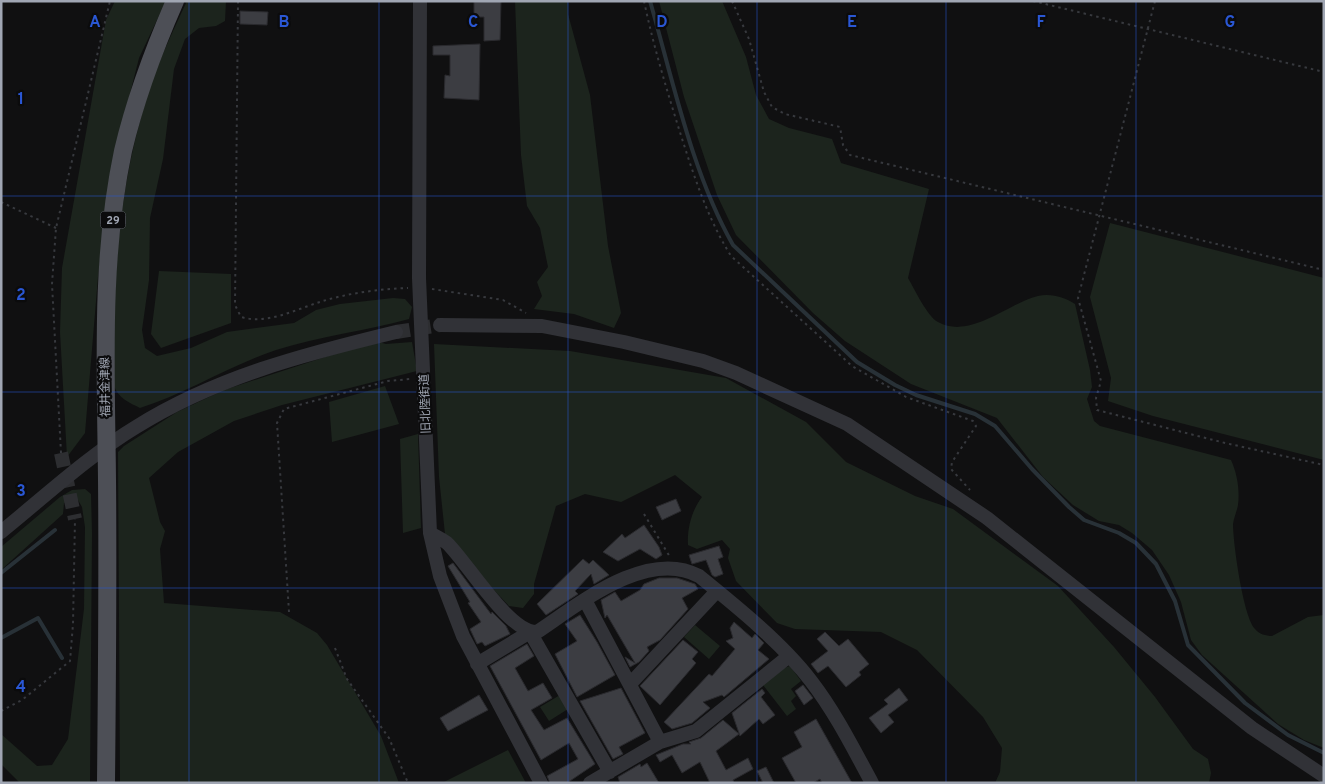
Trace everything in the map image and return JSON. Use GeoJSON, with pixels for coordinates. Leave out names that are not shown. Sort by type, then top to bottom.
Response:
{"type":"FeatureCollection","features":[{"type":"Feature","properties":{"kind":"main road","name":"福井金津線"},"geometry":{"type":"LineString","coordinates":[[106,783],[105,301],[117,182],[132,118],[156,46],[175,1]]}},
{"type":"Feature","properties":{"kind":"street","name":"旧北陸街道"},"geometry":{"type":"LineString","coordinates":[[420,1],[420,288],[430,533],[449,604],[477,664],[540,783]]}},
{"type":"Feature","properties":{"kind":"street"},"geometry":{"type":"LineString","coordinates":[[440,325],[542,326],[624,342],[703,361],[736,373],[847,424],[987,518],[1252,728],[1324,776]]}},
{"type":"Feature","properties":{"kind":"street"},"geometry":{"type":"LineString","coordinates":[[1,532],[106,448],[135,427],[170,407],[249,372],[306,354],[396,332]]}},
{"type":"Feature","properties":{"kind":"street"},"geometry":{"type":"LineString","coordinates":[[430,533],[446,542],[497,604],[517,624],[530,632],[610,772]]}},
{"type":"Feature","properties":{"kind":"street"},"geometry":{"type":"LineString","coordinates":[[477,664],[530,632],[537,632],[607,587],[645,570],[677,568],[689,570],[717,591],[789,656],[827,702],[872,783]]}},
{"type":"Feature","properties":{"kind":"street"},"geometry":{"type":"LineString","coordinates":[[631,684],[717,591]]}},
{"type":"Feature","properties":{"kind":"street"},"geometry":{"type":"LineString","coordinates":[[585,600],[660,742]]}},
{"type":"Feature","properties":{"kind":"street"},"geometry":{"type":"LineString","coordinates":[[590,783],[660,742],[696,731],[789,656]]}},
{"type":"Feature","properties":{"kind":"path"},"geometry":{"type":"LineString","coordinates":[[62,453],[52,284],[56,228],[110,1]]}},
{"type":"Feature","properties":{"kind":"path"},"geometry":{"type":"LineString","coordinates":[[238,1],[235,304],[240,317],[251,320],[270,318],[325,300],[392,288],[420,288],[503,300],[531,315]]}},
{"type":"Feature","properties":{"kind":"path"},"geometry":{"type":"LineString","coordinates":[[644,1],[654,50],[694,177],[731,256],[852,366],[906,397],[973,420],[976,426],[952,462],[951,469],[974,494]]}},
{"type":"Feature","properties":{"kind":"path"},"geometry":{"type":"LineString","coordinates":[[732,1],[749,39],[764,92],[772,107],[785,114],[840,127],[843,145],[850,155],[1324,270]]}},
{"type":"Feature","properties":{"kind":"path"},"geometry":{"type":"LineString","coordinates":[[1033,1],[1324,72]]}},
{"type":"Feature","properties":{"kind":"path"},"geometry":{"type":"LineString","coordinates":[[1155,1],[1078,298],[1101,382],[1096,398],[1097,410],[1225,443],[1324,465]]}},
{"type":"Feature","properties":{"kind":"path"},"geometry":{"type":"LineString","coordinates":[[1,202],[56,228]]}},
{"type":"Feature","properties":{"kind":"path"},"geometry":{"type":"LineString","coordinates":[[289,612],[277,423],[284,410],[388,382],[425,377]]}},
{"type":"Feature","properties":{"kind":"path"},"geometry":{"type":"LineString","coordinates":[[644,514],[677,568]]}},
{"type":"Feature","properties":{"kind":"path"},"geometry":{"type":"LineString","coordinates":[[1,711],[22,700],[70,661],[73,624],[75,519]]}},
{"type":"Feature","properties":{"kind":"path"},"geometry":{"type":"LineString","coordinates":[[335,648],[347,679],[389,738],[408,783]]}},
{"type":"Feature","properties":{"kind":"shaded area"},"geometry":{"type":"Polygon","coordinates":[[[115,1],[166,1],[139,58],[110,173],[98,277],[85,433],[67,457],[60,332],[62,268],[106,20],[115,1]]]}},
{"type":"Feature","properties":{"kind":"shaded area"},"geometry":{"type":"Polygon","coordinates":[[[187,1],[226,1],[225,21],[216,26],[199,28],[185,39],[174,69],[163,159],[150,218],[149,280],[142,330],[145,348],[157,356],[191,348],[227,332],[294,323],[316,310],[340,304],[393,298],[405,299],[412,307],[409,319],[276,350],[140,408],[121,397],[113,381],[114,310],[121,219],[131,159],[146,100],[159,62],[187,1]]]}},
{"type":"Feature","properties":{"kind":"shaded area"},"geometry":{"type":"Polygon","coordinates":[[[515,1],[568,1],[568,14],[590,95],[608,246],[621,313],[614,328],[574,314],[534,309],[542,296],[537,282],[548,267],[540,228],[527,206],[521,155],[515,1]]]}},
{"type":"Feature","properties":{"kind":"shaded area"},"geometry":{"type":"Polygon","coordinates":[[[659,1],[722,1],[746,57],[756,95],[769,119],[789,128],[832,139],[841,163],[929,189],[908,278],[934,319],[950,326],[963,327],[976,324],[1038,296],[1053,295],[1066,299],[1075,304],[1090,370],[1092,387],[1087,399],[1094,421],[1100,426],[1231,460],[1239,493],[1233,524],[1237,562],[1246,610],[1255,629],[1267,636],[1272,636],[1308,617],[1324,615],[1324,748],[1304,740],[1278,724],[1202,655],[1191,640],[1181,602],[1169,575],[1152,550],[1119,525],[1099,521],[1073,505],[1043,477],[997,418],[911,384],[845,341],[813,313],[736,235],[717,195],[684,97],[659,1]]]}},
{"type":"Feature","properties":{"kind":"shaded area"},"geometry":{"type":"Polygon","coordinates":[[[1110,223],[1324,278],[1324,460],[1153,416],[1108,401],[1111,378],[1090,297],[1110,223]]]}},
{"type":"Feature","properties":{"kind":"shaded area"},"geometry":{"type":"Polygon","coordinates":[[[159,271],[231,274],[231,323],[161,348],[151,334],[159,271]]]}},
{"type":"Feature","properties":{"kind":"shaded area"},"geometry":{"type":"Polygon","coordinates":[[[374,341],[386,344],[412,342],[417,371],[282,405],[234,421],[178,452],[149,478],[160,522],[165,531],[160,549],[164,603],[280,612],[317,633],[327,645],[381,736],[399,783],[120,783],[118,452],[124,446],[177,412],[224,390],[374,341]]]}},
{"type":"Feature","properties":{"kind":"shaded area"},"geometry":{"type":"Polygon","coordinates":[[[434,344],[570,351],[726,378],[806,422],[846,462],[915,496],[953,509],[1058,586],[1114,647],[1155,697],[1193,749],[1208,759],[1211,773],[1209,783],[995,783],[1000,772],[1002,748],[983,717],[917,650],[881,632],[795,629],[777,623],[736,581],[728,558],[730,549],[722,540],[697,549],[688,545],[688,532],[691,520],[695,508],[702,497],[675,475],[621,502],[585,494],[556,506],[534,584],[534,594],[523,608],[509,606],[461,555],[445,534],[439,477],[434,344]]]}},
{"type":"Feature","properties":{"kind":"shaded area"},"geometry":{"type":"Polygon","coordinates":[[[385,386],[399,424],[332,442],[329,402],[385,386]]]}},
{"type":"Feature","properties":{"kind":"shaded area"},"geometry":{"type":"Polygon","coordinates":[[[418,434],[421,528],[403,533],[400,439],[418,434]]]}},
{"type":"Feature","properties":{"kind":"shaded area"},"geometry":{"type":"Polygon","coordinates":[[[85,489],[91,494],[92,533],[90,783],[20,783],[1,764],[1,734],[37,766],[52,765],[68,739],[84,609],[85,527],[82,507],[78,500],[64,503],[63,514],[1,570],[1,547],[60,497],[72,490],[85,489]]]}},
{"type":"Feature","properties":{"kind":"shaded area"},"geometry":{"type":"Polygon","coordinates":[[[695,625],[720,646],[709,659],[684,637],[695,625]]]}},
{"type":"Feature","properties":{"kind":"shaded area"},"geometry":{"type":"Polygon","coordinates":[[[790,666],[801,681],[791,689],[796,696],[791,701],[796,709],[787,716],[763,685],[784,668],[790,666]]]}},
{"type":"Feature","properties":{"kind":"shaded area"},"geometry":{"type":"Polygon","coordinates":[[[560,695],[568,709],[549,721],[540,707],[560,695]]]}},
{"type":"Feature","properties":{"kind":"shaded area"},"geometry":{"type":"Polygon","coordinates":[[[508,750],[526,783],[442,783],[508,750]]]}},
{"type":"Feature","properties":{"kind":"building"},"geometry":{"type":"Polygon","coordinates":[[[501,1],[500,40],[484,41],[484,17],[474,17],[474,2],[501,1]]]}},
{"type":"Feature","properties":{"kind":"building"},"geometry":{"type":"Polygon","coordinates":[[[240,11],[268,12],[267,25],[240,24],[240,11]]]}},
{"type":"Feature","properties":{"kind":"building"},"geometry":{"type":"Polygon","coordinates":[[[480,44],[479,100],[444,98],[445,75],[450,76],[450,55],[433,55],[433,46],[480,44]]]}},
{"type":"Feature","properties":{"kind":"building"},"geometry":{"type":"Polygon","coordinates":[[[676,499],[681,511],[662,520],[656,507],[676,499]]]}},
{"type":"Feature","properties":{"kind":"building"},"geometry":{"type":"Polygon","coordinates":[[[644,525],[659,547],[662,555],[656,559],[640,549],[618,561],[603,552],[622,534],[625,538],[644,525]]]}},
{"type":"Feature","properties":{"kind":"building"},"geometry":{"type":"Polygon","coordinates":[[[719,546],[723,557],[718,559],[723,574],[715,577],[712,575],[706,560],[692,564],[689,555],[719,546]]]}},
{"type":"Feature","properties":{"kind":"building"},"geometry":{"type":"Polygon","coordinates":[[[583,559],[589,564],[593,560],[609,575],[594,584],[591,574],[575,591],[578,594],[546,615],[537,604],[583,559]]]}},
{"type":"Feature","properties":{"kind":"building"},"geometry":{"type":"Polygon","coordinates":[[[453,563],[491,614],[492,612],[506,626],[510,634],[485,646],[482,642],[477,644],[470,629],[481,622],[468,603],[470,602],[448,566],[453,563]]]}},
{"type":"Feature","properties":{"kind":"building"},"geometry":{"type":"Polygon","coordinates":[[[659,578],[677,578],[695,584],[698,589],[682,598],[688,609],[660,640],[647,647],[649,651],[639,662],[630,667],[625,657],[635,663],[607,615],[605,618],[601,600],[615,592],[621,601],[640,590],[644,584],[659,578]]]}},
{"type":"Feature","properties":{"kind":"building"},"geometry":{"type":"Polygon","coordinates":[[[580,615],[615,675],[577,697],[555,654],[577,641],[565,624],[580,615]]]}},
{"type":"Feature","properties":{"kind":"building"},"geometry":{"type":"Polygon","coordinates":[[[734,622],[752,638],[755,634],[764,643],[758,650],[769,659],[724,697],[722,695],[703,702],[710,708],[692,723],[672,729],[664,722],[709,674],[712,676],[735,649],[726,641],[733,638],[730,628],[734,622]]]}},
{"type":"Feature","properties":{"kind":"building"},"geometry":{"type":"Polygon","coordinates":[[[825,632],[839,646],[848,639],[869,664],[859,672],[861,675],[846,687],[828,666],[818,673],[811,664],[828,651],[817,639],[825,632]]]}},
{"type":"Feature","properties":{"kind":"building"},"geometry":{"type":"Polygon","coordinates":[[[683,640],[698,652],[692,659],[696,663],[660,705],[640,686],[683,640]]]}},
{"type":"Feature","properties":{"kind":"building"},"geometry":{"type":"Polygon","coordinates":[[[527,644],[534,656],[515,668],[528,691],[543,683],[552,698],[531,710],[544,730],[567,718],[595,764],[567,783],[550,783],[547,776],[578,759],[569,743],[541,760],[490,666],[527,644]]]}},
{"type":"Feature","properties":{"kind":"building"},"geometry":{"type":"Polygon","coordinates":[[[803,685],[813,698],[804,705],[795,691],[803,685]]]}},
{"type":"Feature","properties":{"kind":"building"},"geometry":{"type":"Polygon","coordinates":[[[621,688],[645,733],[619,747],[623,754],[613,759],[580,701],[621,688]]]}},
{"type":"Feature","properties":{"kind":"building"},"geometry":{"type":"Polygon","coordinates":[[[899,688],[908,700],[888,715],[894,722],[881,733],[869,718],[888,704],[884,700],[899,688]]]}},
{"type":"Feature","properties":{"kind":"building"},"geometry":{"type":"Polygon","coordinates":[[[762,689],[765,693],[761,697],[775,715],[763,724],[759,719],[740,736],[732,713],[762,689]]]}},
{"type":"Feature","properties":{"kind":"building"},"geometry":{"type":"Polygon","coordinates":[[[479,695],[488,710],[448,731],[440,718],[479,695]]]}},
{"type":"Feature","properties":{"kind":"building"},"geometry":{"type":"Polygon","coordinates":[[[816,719],[852,783],[822,783],[820,779],[813,783],[796,783],[782,758],[802,747],[794,732],[816,719]]]}},
{"type":"Feature","properties":{"kind":"building"},"geometry":{"type":"Polygon","coordinates":[[[723,720],[739,734],[716,751],[726,770],[748,758],[753,769],[733,780],[734,783],[710,783],[700,762],[682,773],[672,755],[660,762],[656,755],[683,744],[691,744],[689,742],[701,738],[723,720]]]}},
{"type":"Feature","properties":{"kind":"building"},"geometry":{"type":"Polygon","coordinates":[[[647,763],[659,783],[620,783],[618,777],[640,764],[641,767],[647,763]]]}},
{"type":"Feature","properties":{"kind":"building"},"geometry":{"type":"Polygon","coordinates":[[[766,767],[774,783],[763,783],[757,771],[766,767]]]}},
{"type":"Feature","properties":{"kind":"waterway"},"geometry":{"type":"LineString","coordinates":[[650,1],[695,157],[706,188],[733,245],[857,362],[895,385],[916,395],[975,414],[995,426],[1032,469],[1084,520],[1119,533],[1136,543],[1156,564],[1175,601],[1188,645],[1245,703],[1288,735],[1324,753]]}},
{"type":"Feature","properties":{"kind":"waterway"},"geometry":{"type":"LineString","coordinates":[[1,573],[55,530]]}},
{"type":"Feature","properties":{"kind":"waterway"},"geometry":{"type":"LineString","coordinates":[[1,638],[38,618],[62,658]]}},
{"type":"Feature","properties":{"kind":"tunnel"},"geometry":{"type":"LineString","coordinates":[[396,332],[440,325]]}},
{"type":"Feature","properties":{"kind":"tunnel"},"geometry":{"type":"LineString","coordinates":[[61,453],[75,519]]}}]}
